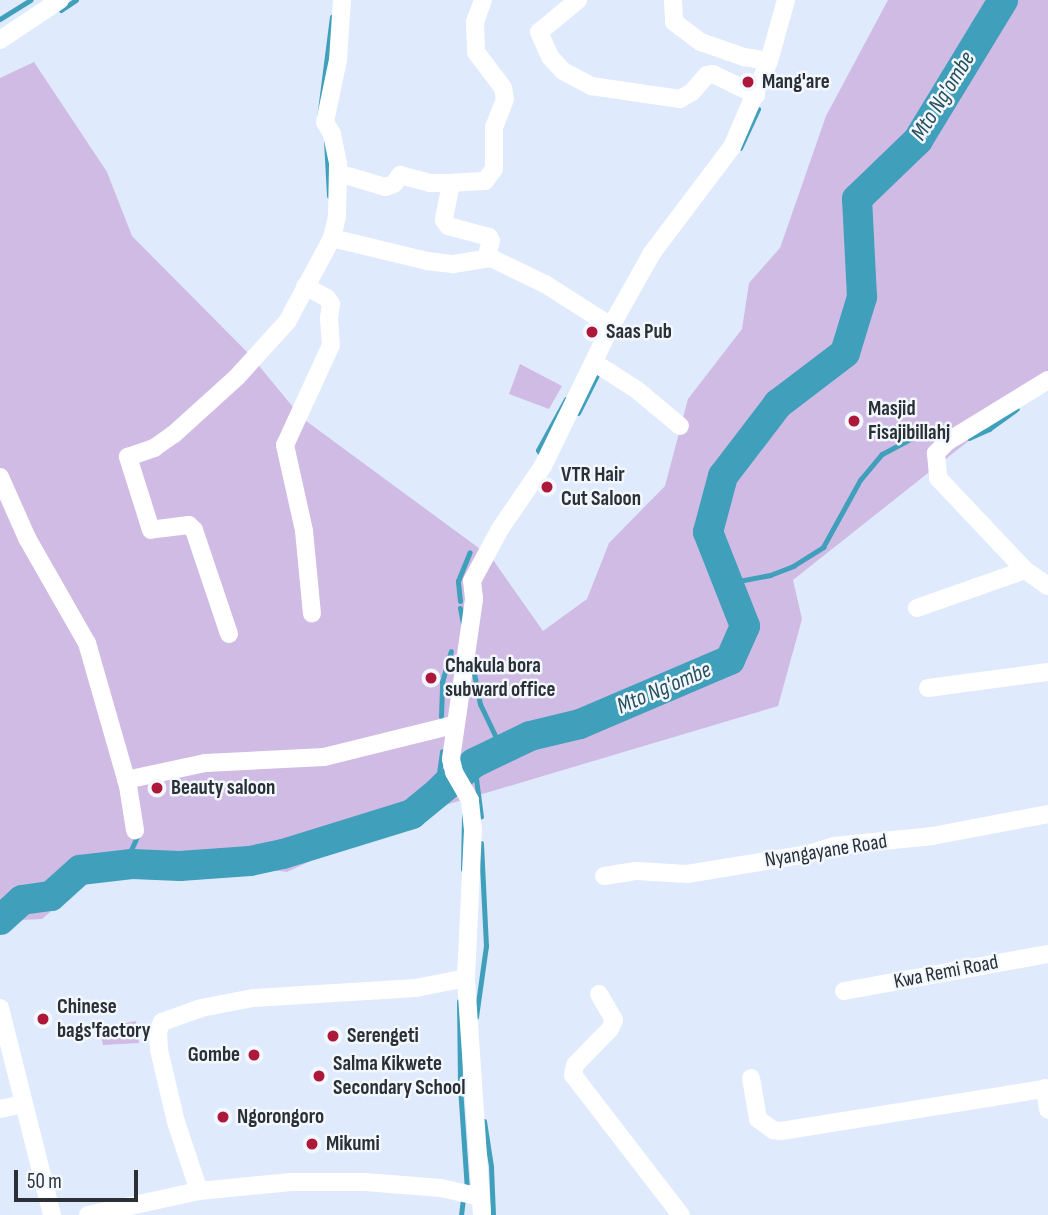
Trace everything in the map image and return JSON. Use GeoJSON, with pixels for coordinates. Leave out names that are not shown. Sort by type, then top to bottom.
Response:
{"type":"FeatureCollection","features":[{"type":"Feature","properties":{"kind":"street"},"geometry":{"type":"LineString","coordinates":[[0,40],[60,0]]}},
{"type":"Feature","properties":{"kind":"street"},"geometry":{"type":"LineString","coordinates":[[229,634],[194,530],[189,525],[151,530],[128,457],[154,447],[174,434],[236,378],[287,322],[332,239],[337,217],[338,173],[332,134],[325,122],[338,60],[342,0]]}},
{"type":"Feature","properties":{"kind":"street"},"geometry":{"type":"LineString","coordinates":[[338,173],[385,187],[394,184],[400,175],[430,183],[485,181],[494,169],[494,123],[505,99],[503,88],[477,52],[474,22],[483,0]]}},
{"type":"Feature","properties":{"kind":"street"},"geometry":{"type":"LineString","coordinates":[[578,0],[538,33],[558,66],[582,82],[599,88],[680,99],[692,92],[706,75],[713,74],[756,96]]}},
{"type":"Feature","properties":{"kind":"street"},"geometry":{"type":"LineString","coordinates":[[673,0],[674,22],[701,42],[744,57],[769,61]]}},
{"type":"Feature","properties":{"kind":"street"},"geometry":{"type":"LineString","coordinates":[[88,1215],[199,1191],[291,1182],[365,1182],[441,1188],[482,1206],[466,978],[473,830],[466,792],[454,772],[451,759],[453,726],[474,598],[472,581],[495,537],[543,466],[611,326],[652,253],[732,148],[769,61],[786,0]]}},
{"type":"Feature","properties":{"kind":"street"},"geometry":{"type":"LineString","coordinates":[[451,183],[445,224],[486,234],[491,241],[486,258]]}},
{"type":"Feature","properties":{"kind":"street"},"geometry":{"type":"LineString","coordinates":[[332,239],[427,261],[453,264],[486,258],[545,284],[611,326]]}},
{"type":"Feature","properties":{"kind":"street"},"geometry":{"type":"LineString","coordinates":[[305,286],[327,298],[331,304],[331,345],[285,445],[304,531],[312,614]]}},
{"type":"Feature","properties":{"kind":"street"},"geometry":{"type":"LineString","coordinates":[[595,363],[637,390],[680,426]]}},
{"type":"Feature","properties":{"kind":"street"},"geometry":{"type":"LineString","coordinates":[[1048,380],[947,442],[936,453],[938,478],[1025,569],[1048,586]]}},
{"type":"Feature","properties":{"kind":"street"},"geometry":{"type":"LineString","coordinates":[[0,477],[27,538],[87,643],[126,780],[135,830]]}},
{"type":"Feature","properties":{"kind":"street"},"geometry":{"type":"LineString","coordinates":[[917,608],[1025,569]]}},
{"type":"Feature","properties":{"kind":"street"},"geometry":{"type":"LineString","coordinates":[[928,688],[1048,672]]}},
{"type":"Feature","properties":{"kind":"street"},"geometry":{"type":"LineString","coordinates":[[126,780],[205,763],[324,757],[453,726]]}},
{"type":"Feature","properties":{"kind":"street","name":"Nyangayane Road"},"geometry":{"type":"LineString","coordinates":[[604,876],[636,871],[687,874],[808,854],[834,846],[932,836],[1048,814]]}},
{"type":"Feature","properties":{"kind":"street","name":"Kwa Remi Road"},"geometry":{"type":"LineString","coordinates":[[844,991],[1048,954]]}},
{"type":"Feature","properties":{"kind":"street"},"geometry":{"type":"LineString","coordinates":[[199,1191],[176,1122],[159,1050],[158,1031],[162,1022],[201,1008],[253,998],[416,988],[466,978]]}},
{"type":"Feature","properties":{"kind":"street"},"geometry":{"type":"LineString","coordinates":[[599,994],[614,1020],[610,1029],[575,1065],[573,1075],[681,1215]]}},
{"type":"Feature","properties":{"kind":"street"},"geometry":{"type":"LineString","coordinates":[[0,1008],[52,1215]]}},
{"type":"Feature","properties":{"kind":"street"},"geometry":{"type":"LineString","coordinates":[[751,1077],[758,1119],[773,1130],[781,1131],[1046,1088],[1048,1110]]}},
{"type":"Feature","properties":{"kind":"street"},"geometry":{"type":"LineString","coordinates":[[0,1109],[23,1104]]}},
{"type":"Feature","properties":{"kind":"shaded area"},"geometry":{"type":"Polygon","coordinates":[[[888,0],[1048,0],[1048,378],[793,580],[802,619],[778,706],[402,818],[287,872],[138,851],[113,859],[42,919],[0,921],[0,78],[34,62],[107,172],[132,236],[250,355],[302,418],[491,557],[543,631],[587,599],[609,543],[665,486],[688,399],[742,329],[749,283],[780,248],[826,116],[888,0]]]}},
{"type":"Feature","properties":{"kind":"shaded area"},"geometry":{"type":"Polygon","coordinates":[[[520,364],[562,386],[549,409],[509,394],[520,364]]]}},
{"type":"Feature","properties":{"kind":"shaded area"},"geometry":{"type":"Polygon","coordinates":[[[136,1021],[139,1043],[103,1045],[99,1028],[136,1021]]]}},
{"type":"Feature","properties":{"kind":"waterway"},"geometry":{"type":"LineString","coordinates":[[0,19],[30,0]]}},
{"type":"Feature","properties":{"kind":"waterway"},"geometry":{"type":"LineString","coordinates":[[61,10],[76,0]]}},
{"type":"Feature","properties":{"kind":"waterway","name":"Mto Ng'ombe"},"geometry":{"type":"LineString","coordinates":[[0,920],[22,900],[51,896],[80,870],[132,864],[180,866],[250,861],[283,854],[412,814],[474,763],[530,736],[580,724],[730,660],[745,626],[708,532],[723,476],[778,404],[845,353],[862,297],[857,199],[918,140],[1003,0]]}},
{"type":"Feature","properties":{"kind":"waterway"},"geometry":{"type":"LineString","coordinates":[[319,118],[332,17]]}},
{"type":"Feature","properties":{"kind":"waterway"},"geometry":{"type":"LineString","coordinates":[[740,148],[758,109]]}},
{"type":"Feature","properties":{"kind":"waterway"},"geometry":{"type":"LineString","coordinates":[[326,140],[329,196]]}},
{"type":"Feature","properties":{"kind":"waterway"},"geometry":{"type":"LineString","coordinates":[[578,413],[597,375]]}},
{"type":"Feature","properties":{"kind":"waterway"},"geometry":{"type":"LineString","coordinates":[[543,458],[538,450],[566,399]]}},
{"type":"Feature","properties":{"kind":"waterway"},"geometry":{"type":"LineString","coordinates":[[969,438],[989,429],[1017,409]]}},
{"type":"Feature","properties":{"kind":"waterway"},"geometry":{"type":"LineString","coordinates":[[728,583],[770,575],[793,566],[823,547],[860,480],[882,454],[912,438]]}},
{"type":"Feature","properties":{"kind":"waterway"},"geometry":{"type":"LineString","coordinates":[[460,601],[458,581],[470,552]]}},
{"type":"Feature","properties":{"kind":"waterway"},"geometry":{"type":"LineString","coordinates":[[460,608],[463,623]]}},
{"type":"Feature","properties":{"kind":"waterway"},"geometry":{"type":"LineString","coordinates":[[441,716],[442,682],[451,651]]}},
{"type":"Feature","properties":{"kind":"waterway"},"geometry":{"type":"LineString","coordinates":[[472,663],[480,704],[502,750]]}},
{"type":"Feature","properties":{"kind":"waterway"},"geometry":{"type":"LineString","coordinates":[[426,786],[439,773],[442,751]]}},
{"type":"Feature","properties":{"kind":"waterway"},"geometry":{"type":"LineString","coordinates":[[474,763],[481,817]]}},
{"type":"Feature","properties":{"kind":"waterway"},"geometry":{"type":"LineString","coordinates":[[463,869],[464,815]]}},
{"type":"Feature","properties":{"kind":"waterway"},"geometry":{"type":"LineString","coordinates":[[113,867],[131,850],[138,834]]}},
{"type":"Feature","properties":{"kind":"waterway"},"geometry":{"type":"LineString","coordinates":[[476,1017],[486,946],[481,843]]}},
{"type":"Feature","properties":{"kind":"waterway"},"geometry":{"type":"LineString","coordinates":[[459,1001],[460,1087],[467,1190]]}},
{"type":"Feature","properties":{"kind":"waterway"},"geometry":{"type":"LineString","coordinates":[[484,1121],[491,1166]]}},
{"type":"Feature","properties":{"kind":"waterway"},"geometry":{"type":"LineString","coordinates":[[491,1167],[493,1215]]}},
{"type":"Feature","properties":{"kind":"waterway"},"geometry":{"type":"LineString","coordinates":[[461,1215],[463,1198]]}},
{"type":"Feature","properties":{"kind":"place","name":"Mang'are"},"geometry":{"type":"Point","coordinates":[748,82]}},
{"type":"Feature","properties":{"kind":"place","name":"Saas Pub"},"geometry":{"type":"Point","coordinates":[592,332]}},
{"type":"Feature","properties":{"kind":"place","name":"Masjid Fisajibillahj"},"geometry":{"type":"Point","coordinates":[854,421]}},
{"type":"Feature","properties":{"kind":"place","name":"VTR Hair Cut Saloon"},"geometry":{"type":"Point","coordinates":[547,487]}},
{"type":"Feature","properties":{"kind":"place","name":"Chakula bora subward office"},"geometry":{"type":"Point","coordinates":[431,678]}},
{"type":"Feature","properties":{"kind":"place","name":"Beauty saloon"},"geometry":{"type":"Point","coordinates":[157,788]}},
{"type":"Feature","properties":{"kind":"place","name":"Chinese bags'factory"},"geometry":{"type":"Point","coordinates":[43,1019]}},
{"type":"Feature","properties":{"kind":"place","name":"Serengeti"},"geometry":{"type":"Point","coordinates":[333,1036]}},
{"type":"Feature","properties":{"kind":"place","name":"Gombe"},"geometry":{"type":"Point","coordinates":[254,1055]}},
{"type":"Feature","properties":{"kind":"place","name":"Salma Kikwete Secondary School"},"geometry":{"type":"Point","coordinates":[319,1076]}},
{"type":"Feature","properties":{"kind":"place","name":"Ngorongoro"},"geometry":{"type":"Point","coordinates":[223,1117]}},
{"type":"Feature","properties":{"kind":"place","name":"Mikumi"},"geometry":{"type":"Point","coordinates":[312,1144]}}]}
